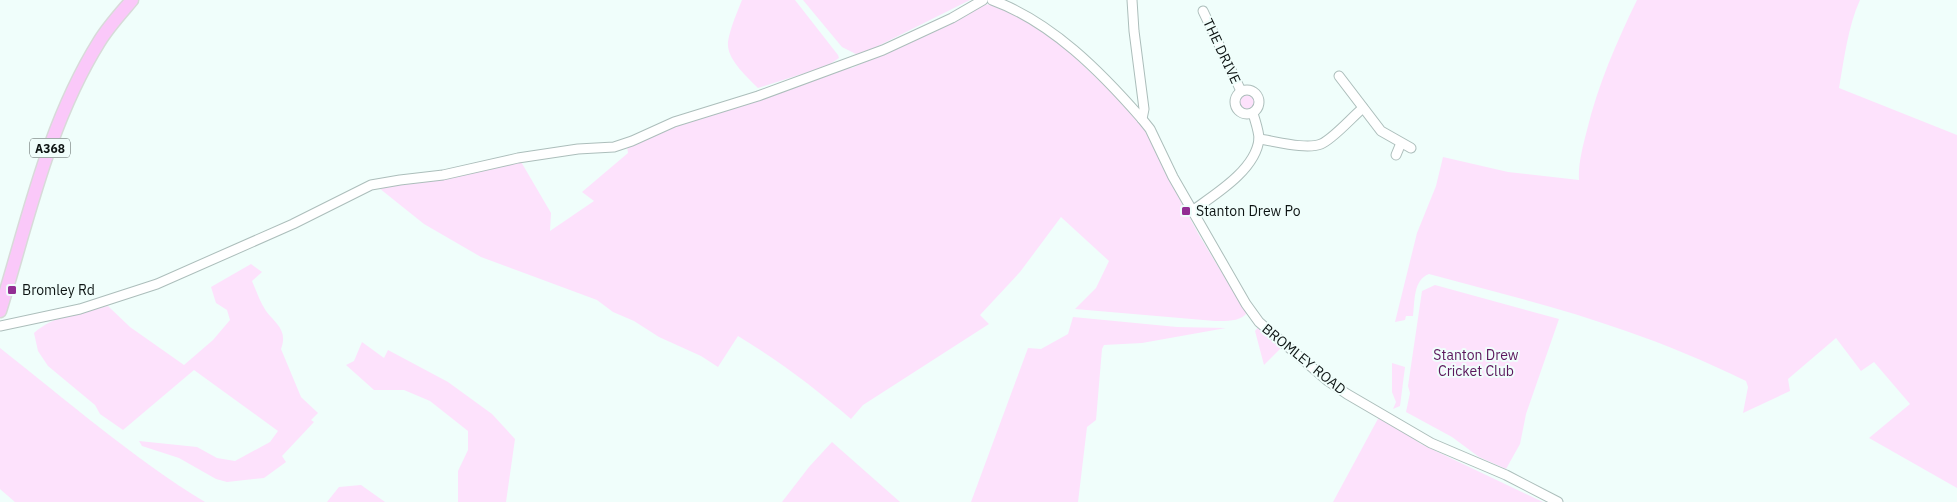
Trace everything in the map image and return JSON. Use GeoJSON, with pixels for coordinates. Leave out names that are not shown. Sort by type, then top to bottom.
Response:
{"type":"FeatureCollection","features":[{"type":"Feature","properties":{"kind":"main road","name":"A368"},"geometry":{"type":"LineString","coordinates":[[0,311],[22,230],[48,152],[65,109],[99,42],[132,0]]}},
{"type":"Feature","properties":{"kind":"street"},"geometry":{"type":"LineString","coordinates":[[0,326],[80,309],[157,284],[293,224],[371,186],[400,180],[443,175],[518,158],[578,149],[614,147],[632,142],[674,122],[758,96],[883,50],[952,18],[982,0]]}},
{"type":"Feature","properties":{"kind":"street","name":"BROMLEY ROAD"},"geometry":{"type":"LineString","coordinates":[[992,0],[1014,10],[1064,42],[1142,119],[1150,129],[1172,177],[1254,316],[1328,381],[1431,443],[1506,475],[1558,502]]}},
{"type":"Feature","properties":{"kind":"street"},"geometry":{"type":"LineString","coordinates":[[1132,0],[1144,109],[1142,119]]}},
{"type":"Feature","properties":{"kind":"street","name":"THE DRIVE"},"geometry":{"type":"LineString","coordinates":[[1203,11],[1241,91]]}},
{"type":"Feature","properties":{"kind":"street"},"geometry":{"type":"LineString","coordinates":[[1339,76],[1381,131],[1411,148]]}},
{"type":"Feature","properties":{"kind":"street","name":"THE DRIVE"},"geometry":{"type":"LineString","coordinates":[[1250,90],[1258,98],[1258,107],[1252,113],[1244,114],[1235,107],[1235,97],[1241,91],[1250,90]]}},
{"type":"Feature","properties":{"kind":"street"},"geometry":{"type":"LineString","coordinates":[[1192,211],[1238,176],[1251,158],[1259,139],[1303,146],[1321,144],[1363,108]]}},
{"type":"Feature","properties":{"kind":"street","name":"THE DRIVE"},"geometry":{"type":"LineString","coordinates":[[1252,113],[1259,139]]}},
{"type":"Feature","properties":{"kind":"street"},"geometry":{"type":"LineString","coordinates":[[1396,154],[1401,143]]}},
{"type":"Feature","properties":{"kind":"green space"},"geometry":{"type":"Polygon","coordinates":[[[742,0],[795,0],[839,58],[827,66],[758,88],[735,63],[729,52],[728,42],[731,30],[742,0]]]}},
{"type":"Feature","properties":{"kind":"green space"},"geometry":{"type":"Polygon","coordinates":[[[803,0],[970,0],[866,52],[856,54],[842,47],[803,0]]]}},
{"type":"Feature","properties":{"kind":"green space"},"geometry":{"type":"Polygon","coordinates":[[[1637,0],[1860,0],[1849,32],[1839,88],[1957,135],[1957,488],[1869,438],[1910,404],[1874,362],[1861,371],[1836,338],[1788,379],[1790,391],[1743,413],[1748,387],[1746,381],[1702,361],[1641,336],[1577,315],[1429,274],[1417,286],[1413,316],[1406,316],[1405,320],[1395,322],[1417,233],[1436,186],[1443,157],[1508,172],[1579,180],[1581,155],[1596,97],[1615,48],[1637,0]]]}},
{"type":"Feature","properties":{"kind":"green space"},"geometry":{"type":"Polygon","coordinates":[[[993,4],[1020,17],[1065,48],[1132,112],[1145,128],[1199,235],[1239,301],[1248,312],[1245,315],[1233,320],[1215,321],[1075,309],[1096,288],[1109,261],[1061,217],[1020,272],[980,315],[989,324],[863,405],[851,419],[796,375],[738,336],[718,367],[701,356],[659,337],[634,321],[613,312],[597,300],[481,257],[424,224],[379,188],[520,160],[551,213],[550,231],[594,201],[582,192],[628,153],[627,146],[677,126],[847,67],[852,68],[966,16],[983,5],[993,4]]]}},
{"type":"Feature","properties":{"kind":"green space"},"geometry":{"type":"Polygon","coordinates":[[[1247,93],[1253,96],[1256,102],[1253,108],[1247,111],[1241,108],[1238,102],[1241,96],[1247,93]]]}},
{"type":"Feature","properties":{"kind":"green space"},"geometry":{"type":"Polygon","coordinates":[[[251,264],[262,272],[252,281],[266,311],[282,332],[283,342],[281,349],[301,397],[318,413],[311,420],[314,422],[282,456],[286,462],[264,478],[227,482],[216,479],[179,458],[142,446],[139,441],[197,447],[217,458],[235,461],[270,442],[278,431],[194,370],[123,430],[100,414],[95,405],[48,366],[38,351],[34,333],[42,327],[69,315],[108,306],[130,327],[184,365],[213,340],[230,320],[227,310],[216,303],[211,287],[251,264]]]}},
{"type":"Feature","properties":{"kind":"green space","name":"Stanton Drew Cricket Club"},"geometry":{"type":"Polygon","coordinates":[[[1435,285],[1559,319],[1526,414],[1520,444],[1506,469],[1479,457],[1452,437],[1406,412],[1422,291],[1435,285]]]}},
{"type":"Feature","properties":{"kind":"green space"},"geometry":{"type":"Polygon","coordinates":[[[1073,317],[1177,327],[1226,328],[1142,343],[1104,345],[1102,349],[1096,420],[1087,427],[1078,502],[971,502],[1028,348],[1041,349],[1068,334],[1073,317]]]}},
{"type":"Feature","properties":{"kind":"green space"},"geometry":{"type":"Polygon","coordinates":[[[1260,325],[1283,346],[1264,365],[1255,331],[1260,325]]]}},
{"type":"Feature","properties":{"kind":"green space"},"geometry":{"type":"Polygon","coordinates":[[[362,342],[384,358],[388,350],[448,382],[492,414],[515,439],[506,502],[458,502],[458,471],[468,450],[468,431],[430,401],[404,390],[374,390],[346,365],[354,361],[362,342]]]}},
{"type":"Feature","properties":{"kind":"green space"},"geometry":{"type":"Polygon","coordinates":[[[0,348],[126,448],[205,502],[15,502],[0,489],[0,348]]]}},
{"type":"Feature","properties":{"kind":"green space"},"geometry":{"type":"Polygon","coordinates":[[[1392,363],[1405,367],[1400,406],[1393,409],[1396,402],[1392,392],[1392,363]]]}},
{"type":"Feature","properties":{"kind":"green space"},"geometry":{"type":"Polygon","coordinates":[[[1380,415],[1421,444],[1543,502],[1333,502],[1380,415]]]}},
{"type":"Feature","properties":{"kind":"green space"},"geometry":{"type":"Polygon","coordinates":[[[832,442],[900,502],[782,502],[809,467],[832,442]]]}},
{"type":"Feature","properties":{"kind":"green space"},"geometry":{"type":"Polygon","coordinates":[[[361,485],[385,502],[327,502],[339,487],[361,485]]]}},
{"type":"Feature","properties":{"kind":"place","name":"Stanton Drew Po"},"geometry":{"type":"Point","coordinates":[1186,211]}},
{"type":"Feature","properties":{"kind":"place","name":"Bromley Rd"},"geometry":{"type":"Point","coordinates":[12,290]}}]}
